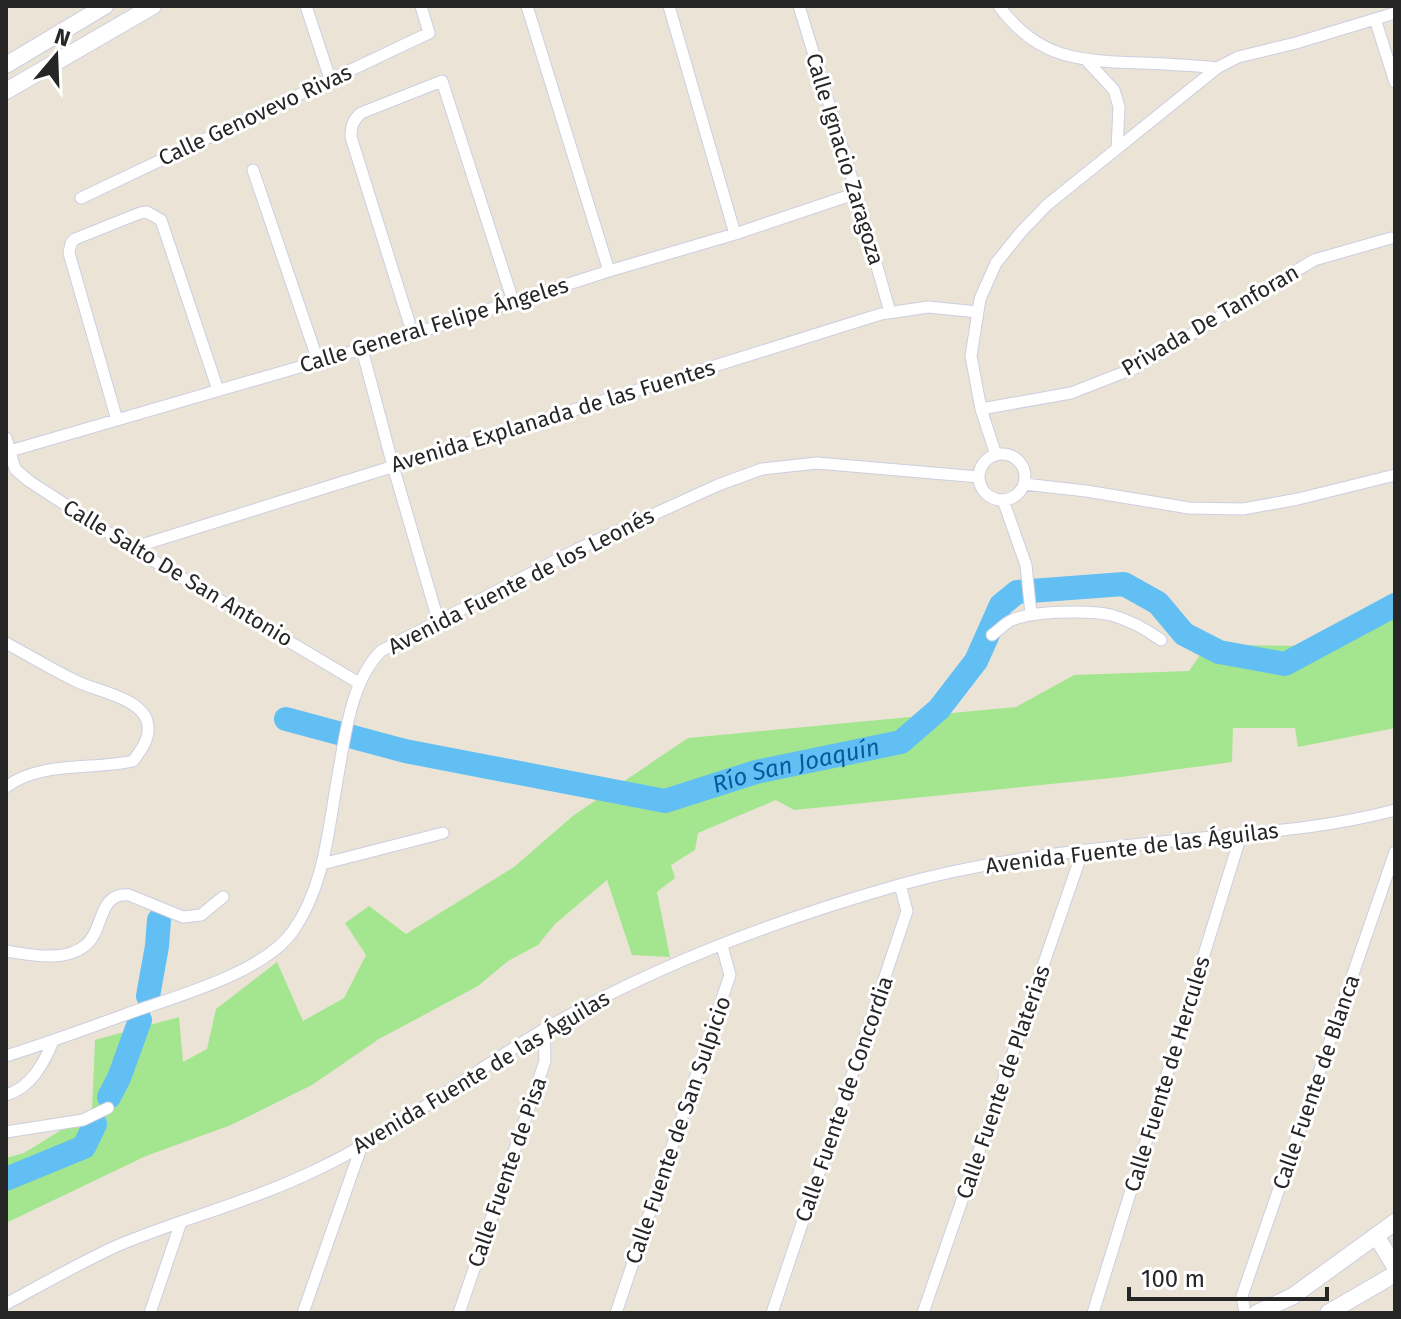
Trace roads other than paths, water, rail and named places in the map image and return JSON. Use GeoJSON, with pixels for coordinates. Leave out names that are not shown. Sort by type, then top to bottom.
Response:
{"type":"FeatureCollection","features":[{"type":"Feature","properties":{"kind":"main road"},"geometry":{"type":"LineString","coordinates":[[6,65],[108,6],[123,24]]}},
{"type":"Feature","properties":{"kind":"main road"},"geometry":{"type":"LineString","coordinates":[[6,91],[153,6]]}},
{"type":"Feature","properties":{"kind":"main road"},"geometry":{"type":"LineString","coordinates":[[1257,1313],[1293,1296],[1395,1222]]}},
{"type":"Feature","properties":{"kind":"main road"},"geometry":{"type":"LineString","coordinates":[[1377,1237],[1395,1267]]}},
{"type":"Feature","properties":{"kind":"main road"},"geometry":{"type":"LineString","coordinates":[[1328,1313],[1395,1274]]}},
{"type":"Feature","properties":{"kind":"street"},"geometry":{"type":"LineString","coordinates":[[306,6],[330,79]]}},
{"type":"Feature","properties":{"kind":"street","name":"Calle Genovevo Rivas"},"geometry":{"type":"LineString","coordinates":[[81,198],[429,33],[421,6]]}},
{"type":"Feature","properties":{"kind":"street"},"geometry":{"type":"LineString","coordinates":[[527,6],[609,271]]}},
{"type":"Feature","properties":{"kind":"street"},"geometry":{"type":"LineString","coordinates":[[669,6],[735,234]]}},
{"type":"Feature","properties":{"kind":"street","name":"Calle Ignacio Zaragoza"},"geometry":{"type":"LineString","coordinates":[[799,6],[890,312]]}},
{"type":"Feature","properties":{"kind":"street"},"geometry":{"type":"LineString","coordinates":[[999,6],[1012,24],[1032,41],[1061,54],[1087,61],[1217,68]]}},
{"type":"Feature","properties":{"kind":"street"},"geometry":{"type":"LineString","coordinates":[[996,455],[981,409],[971,356],[980,299],[996,263],[1021,232],[1073,183],[1217,68],[1238,57],[1395,13]]}},
{"type":"Feature","properties":{"kind":"street"},"geometry":{"type":"LineString","coordinates":[[1375,19],[1395,82]]}},
{"type":"Feature","properties":{"kind":"street"},"geometry":{"type":"LineString","coordinates":[[1087,61],[1114,90],[1119,107],[1117,149]]}},
{"type":"Feature","properties":{"kind":"street"},"geometry":{"type":"LineString","coordinates":[[409,322],[351,130],[353,120],[361,113],[442,81],[513,301]]}},
{"type":"Feature","properties":{"kind":"street"},"geometry":{"type":"LineString","coordinates":[[253,170],[318,361]]}},
{"type":"Feature","properties":{"kind":"street","name":"Calle General Felipe Ángeles"},"geometry":{"type":"LineString","coordinates":[[10,451],[362,349],[735,234],[857,193]]}},
{"type":"Feature","properties":{"kind":"street"},"geometry":{"type":"LineString","coordinates":[[117,420],[69,248],[75,239],[140,213],[147,212],[161,220],[218,390]]}},
{"type":"Feature","properties":{"kind":"street","name":"Privada De Tanforan"},"geometry":{"type":"LineString","coordinates":[[981,409],[1071,393],[1135,368],[1314,260],[1391,238]]}},
{"type":"Feature","properties":{"kind":"street","name":"Avenida Explanada de las Fuentes"},"geometry":{"type":"LineString","coordinates":[[132,548],[881,314],[928,307],[978,312]]}},
{"type":"Feature","properties":{"kind":"street"},"geometry":{"type":"LineString","coordinates":[[362,349],[438,620]]}},
{"type":"Feature","properties":{"kind":"street","name":"Calle Salto De San Antonio"},"geometry":{"type":"LineString","coordinates":[[6,438],[15,469],[29,481],[132,548],[359,683]]}},
{"type":"Feature","properties":{"kind":"street"},"geometry":{"type":"LineString","coordinates":[[1006,454],[1022,465],[1024,484],[1012,498],[996,499],[983,491],[979,477],[983,463],[996,455],[1006,454]]}},
{"type":"Feature","properties":{"kind":"street","name":"Avenida Fuente de los Leonés"},"geometry":{"type":"LineString","coordinates":[[6,1056],[202,987],[248,967],[275,951],[292,933],[308,907],[318,882],[342,752],[359,683],[371,661],[381,651],[578,549],[718,485],[762,469],[817,463],[979,477]]}},
{"type":"Feature","properties":{"kind":"street"},"geometry":{"type":"LineString","coordinates":[[1024,484],[1189,508],[1243,509],[1395,475]]}},
{"type":"Feature","properties":{"kind":"street"},"geometry":{"type":"LineString","coordinates":[[1003,500],[1026,565],[1031,614]]}},
{"type":"Feature","properties":{"kind":"street"},"geometry":{"type":"LineString","coordinates":[[992,635],[1010,620],[1031,614],[1070,612],[1109,615],[1145,629],[1161,640]]}},
{"type":"Feature","properties":{"kind":"street"},"geometry":{"type":"LineString","coordinates":[[6,643],[80,683],[111,693],[139,709],[148,722],[147,742],[133,761],[113,766],[45,770],[14,780],[6,787]]}},
{"type":"Feature","properties":{"kind":"street","name":"Avenida Fuente de las Águilas"},"geometry":{"type":"LineString","coordinates":[[6,1304],[118,1246],[315,1171],[362,1145],[544,1029],[629,984],[799,916],[900,885],[978,866],[1083,850],[1359,820],[1395,810]]}},
{"type":"Feature","properties":{"kind":"street"},"geometry":{"type":"LineString","coordinates":[[322,864],[443,833]]}},
{"type":"Feature","properties":{"kind":"street","name":"Calle Fuente de Hercules"},"geometry":{"type":"LineString","coordinates":[[1093,1313],[1241,835]]}},
{"type":"Feature","properties":{"kind":"street","name":"Calle Fuente de Platerias"},"geometry":{"type":"LineString","coordinates":[[923,1313],[1083,850]]}},
{"type":"Feature","properties":{"kind":"street","name":"Calle Fuente de Blanca"},"geometry":{"type":"LineString","coordinates":[[1245,1313],[1242,1296],[1395,852]]}},
{"type":"Feature","properties":{"kind":"street","name":"Calle Fuente de Concordia"},"geometry":{"type":"LineString","coordinates":[[772,1313],[907,911],[900,885]]}},
{"type":"Feature","properties":{"kind":"street"},"geometry":{"type":"LineString","coordinates":[[6,951],[50,956],[69,954],[88,944],[106,905],[122,894],[183,917],[201,915],[223,897]]}},
{"type":"Feature","properties":{"kind":"street","name":"Calle Fuente de San Sulpicio"},"geometry":{"type":"LineString","coordinates":[[616,1313],[730,975],[722,946]]}},
{"type":"Feature","properties":{"kind":"street","name":"Calle Fuente de Pisa"},"geometry":{"type":"LineString","coordinates":[[459,1313],[545,1061],[544,1029]]}},
{"type":"Feature","properties":{"kind":"street"},"geometry":{"type":"LineString","coordinates":[[6,1095],[31,1079],[43,1064],[53,1041]]}},
{"type":"Feature","properties":{"kind":"street"},"geometry":{"type":"LineString","coordinates":[[6,1132],[83,1120],[108,1108]]}},
{"type":"Feature","properties":{"kind":"street"},"geometry":{"type":"LineString","coordinates":[[303,1313],[362,1145]]}},
{"type":"Feature","properties":{"kind":"street"},"geometry":{"type":"LineString","coordinates":[[150,1313],[181,1222]]}},
{"type":"Feature","properties":{"kind":"waterway","name":"Río San Joaquín"},"geometry":{"type":"LineString","coordinates":[[286,719],[405,751],[665,801],[756,772],[901,742],[939,709],[976,661],[1001,605],[1017,592],[1124,584],[1158,603],[1184,634],[1219,652],[1285,664],[1395,605]]}},
{"type":"Feature","properties":{"kind":"waterway","name":"Río San Joaquín"},"geometry":{"type":"LineString","coordinates":[[148,996],[159,920]]}},
{"type":"Feature","properties":{"kind":"waterway","name":"Río San Joaquín"},"geometry":{"type":"LineString","coordinates":[[109,1097],[140,1020]]}},
{"type":"Feature","properties":{"kind":"waterway","name":"Río San Joaquín"},"geometry":{"type":"LineString","coordinates":[[6,1179],[84,1147],[95,1124]]}}]}
